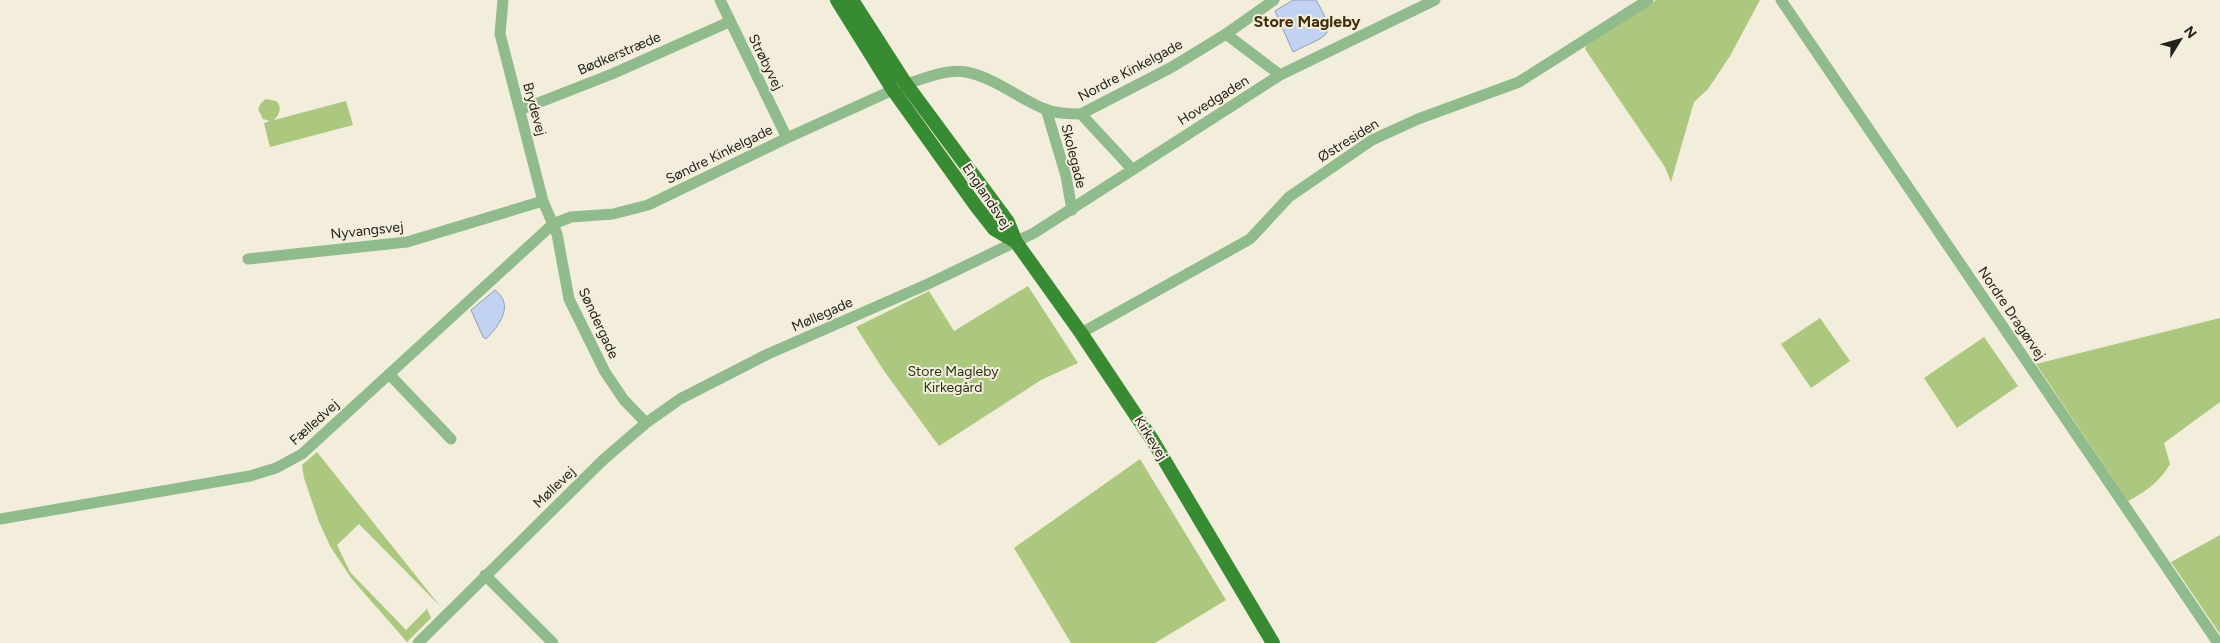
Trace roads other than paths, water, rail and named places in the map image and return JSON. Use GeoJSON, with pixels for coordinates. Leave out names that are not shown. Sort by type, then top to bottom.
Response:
{"type":"FeatureCollection","features":[{"type":"Feature","properties":{"kind":"main road","name":"Englandsvej"},"geometry":{"type":"LineString","coordinates":[[837,0],[899,87],[1008,222],[1016,242]]}},
{"type":"Feature","properties":{"kind":"main road","name":"Englandsvej"},"geometry":{"type":"LineString","coordinates":[[852,0],[899,87]]}},
{"type":"Feature","properties":{"kind":"main road","name":"Kirkevej"},"geometry":{"type":"LineString","coordinates":[[1016,242],[1082,333],[1154,441],[1273,643]]}},
{"type":"Feature","properties":{"kind":"street","name":"Brydevej"},"geometry":{"type":"LineString","coordinates":[[503,0],[500,34],[543,201],[553,224]]}},
{"type":"Feature","properties":{"kind":"street","name":"Strøbyvej"},"geometry":{"type":"LineString","coordinates":[[720,0],[729,22],[787,138]]}},
{"type":"Feature","properties":{"kind":"street","name":"Nordre Kinkelgade"},"geometry":{"type":"LineString","coordinates":[[899,87],[946,72],[965,71],[1004,86],[1046,110],[1065,114],[1081,114],[1172,67],[1226,34],[1274,0]]}},
{"type":"Feature","properties":{"kind":"street","name":"Østresiden"},"geometry":{"type":"LineString","coordinates":[[1082,333],[1250,239],[1288,197],[1372,140],[1418,119],[1519,82],[1648,0]]}},
{"type":"Feature","properties":{"kind":"street","name":"Nordre Dragørvej"},"geometry":{"type":"LineString","coordinates":[[1781,0],[2218,643]]}},
{"type":"Feature","properties":{"kind":"street","name":"Hovedgaden"},"geometry":{"type":"LineString","coordinates":[[1016,242],[1072,210],[1132,169],[1280,75],[1429,1]]}},
{"type":"Feature","properties":{"kind":"street","name":"Bødkerstræde"},"geometry":{"type":"LineString","coordinates":[[520,110],[612,74],[729,22]]}},
{"type":"Feature","properties":{"kind":"street"},"geometry":{"type":"LineString","coordinates":[[1226,34],[1280,75]]}},
{"type":"Feature","properties":{"kind":"street","name":"Søndre Kinkelgade"},"geometry":{"type":"LineString","coordinates":[[553,224],[572,217],[613,214],[648,205],[899,87]]}},
{"type":"Feature","properties":{"kind":"street","name":"Skolegade"},"geometry":{"type":"LineString","coordinates":[[1046,110],[1066,176],[1072,210]]}},
{"type":"Feature","properties":{"kind":"street"},"geometry":{"type":"LineString","coordinates":[[1081,114],[1132,169]]}},
{"type":"Feature","properties":{"kind":"street","name":"Nyvangsvej"},"geometry":{"type":"LineString","coordinates":[[248,259],[407,242],[543,201]]}},
{"type":"Feature","properties":{"kind":"street","name":"Fælledvej"},"geometry":{"type":"LineString","coordinates":[[0,518],[250,476],[276,468],[302,454],[553,224]]}},
{"type":"Feature","properties":{"kind":"street","name":"Søndergade"},"geometry":{"type":"LineString","coordinates":[[553,224],[565,282],[576,315],[605,372],[624,400],[646,423]]}},
{"type":"Feature","properties":{"kind":"street","name":"Møllegade"},"geometry":{"type":"LineString","coordinates":[[646,423],[680,399],[725,375],[1016,242]]}},
{"type":"Feature","properties":{"kind":"street"},"geometry":{"type":"LineString","coordinates":[[390,374],[451,439]]}},
{"type":"Feature","properties":{"kind":"street","name":"Møllevej"},"geometry":{"type":"LineString","coordinates":[[418,643],[603,460],[646,423]]}},
{"type":"Feature","properties":{"kind":"street"},"geometry":{"type":"LineString","coordinates":[[485,575],[553,643]]}},
{"type":"Feature","properties":{"kind":"water"},"geometry":{"type":"Polygon","coordinates":[[[1293,0],[1316,0],[1327,22],[1328,29],[1321,38],[1293,52],[1275,11],[1293,0]]]}},
{"type":"Feature","properties":{"kind":"water"},"geometry":{"type":"Polygon","coordinates":[[[495,290],[504,302],[503,315],[496,328],[486,339],[483,337],[471,310],[495,290]]]}},
{"type":"Feature","properties":{"kind":"district","name":"Store Magleby"},"geometry":{"type":"Point","coordinates":[1307,21]}},
{"type":"Feature","properties":{"kind":"park label","name":"Store Magleby Kirkegård"},"geometry":{"type":"Point","coordinates":[953,380]}}]}
